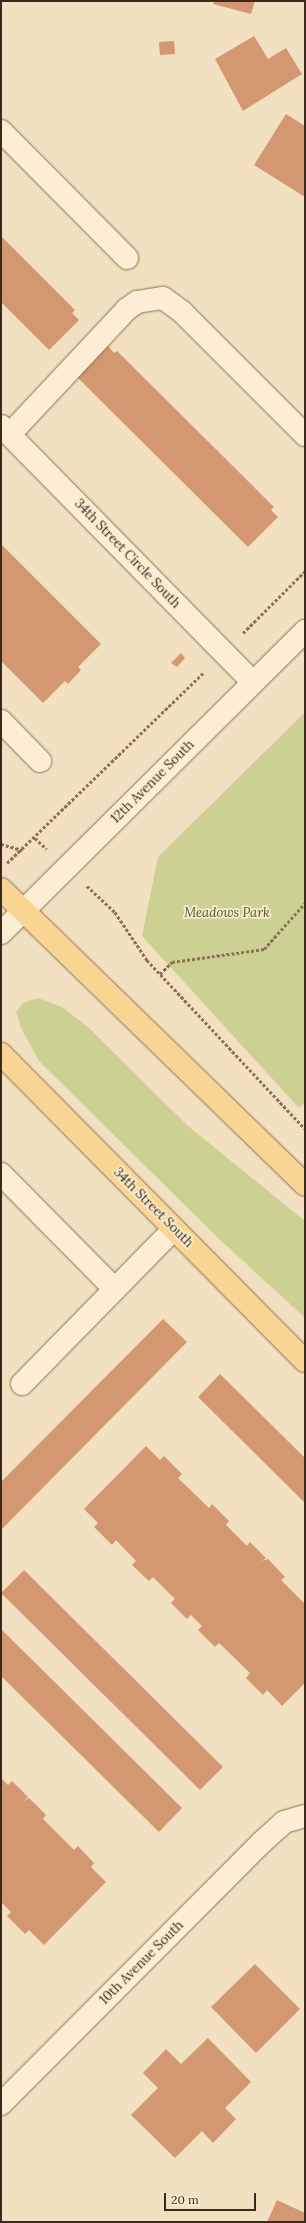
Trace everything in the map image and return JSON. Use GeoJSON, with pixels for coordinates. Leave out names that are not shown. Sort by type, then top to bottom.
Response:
{"type":"FeatureCollection","features":[{"type":"Feature","properties":{"kind":"main road"},"geometry":{"type":"LineString","coordinates":[[1,889],[305,1185]]}},
{"type":"Feature","properties":{"kind":"main road","name":"34th Street South"},"geometry":{"type":"LineString","coordinates":[[1,1054],[305,1361]]}},
{"type":"Feature","properties":{"kind":"street"},"geometry":{"type":"LineString","coordinates":[[1,131],[127,258]]}},
{"type":"Feature","properties":{"kind":"street"},"geometry":{"type":"LineString","coordinates":[[5,430],[127,309],[137,302],[163,298],[182,312],[305,435]]}},
{"type":"Feature","properties":{"kind":"street","name":"34th Street Circle South"},"geometry":{"type":"LineString","coordinates":[[5,430],[253,682]]}},
{"type":"Feature","properties":{"kind":"street","name":"12th Avenue South"},"geometry":{"type":"LineString","coordinates":[[1,933],[305,631]]}},
{"type":"Feature","properties":{"kind":"street"},"geometry":{"type":"LineString","coordinates":[[1,721],[40,760]]}},
{"type":"Feature","properties":{"kind":"street"},"geometry":{"type":"LineString","coordinates":[[1,1174],[115,1289]]}},
{"type":"Feature","properties":{"kind":"street"},"geometry":{"type":"LineString","coordinates":[[22,1384],[174,1229]]}},
{"type":"Feature","properties":{"kind":"street","name":"10th Avenue South"},"geometry":{"type":"LineString","coordinates":[[1,2104],[284,1822],[305,1816]]}},
{"type":"Feature","properties":{"kind":"path"},"geometry":{"type":"LineString","coordinates":[[1,869],[35,838],[224,653],[305,571]]}},
{"type":"Feature","properties":{"kind":"path"},"geometry":{"type":"LineString","coordinates":[[35,838],[115,912],[147,960],[305,1129]]}},
{"type":"Feature","properties":{"kind":"path"},"geometry":{"type":"LineString","coordinates":[[1,844],[22,850]]}},
{"type":"Feature","properties":{"kind":"path"},"geometry":{"type":"LineString","coordinates":[[160,974],[172,962],[264,949],[305,904]]}},
{"type":"Feature","properties":{"kind":"green space","name":"Meadows Park"},"geometry":{"type":"Polygon","coordinates":[[[305,712],[305,1102],[299,1108],[142,936],[158,857],[305,712]]]}},
{"type":"Feature","properties":{"kind":"green space"},"geometry":{"type":"Polygon","coordinates":[[[38,998],[62,1007],[88,1027],[188,1126],[305,1221],[305,1318],[216,1236],[39,1061],[21,1028],[16,1012],[23,1003],[38,998]]]}},
{"type":"Feature","properties":{"kind":"building"},"geometry":{"type":"Polygon","coordinates":[[[214,1],[255,1],[251,14],[213,4],[214,1]]]}},
{"type":"Feature","properties":{"kind":"building"},"geometry":{"type":"Polygon","coordinates":[[[254,36],[268,59],[286,48],[302,74],[243,111],[215,59],[254,36]]]}},
{"type":"Feature","properties":{"kind":"building"},"geometry":{"type":"Polygon","coordinates":[[[174,41],[175,54],[160,55],[159,42],[174,41]]]}},
{"type":"Feature","properties":{"kind":"building"},"geometry":{"type":"Polygon","coordinates":[[[286,114],[305,126],[305,197],[254,165],[286,114]]]}},
{"type":"Feature","properties":{"kind":"building"},"geometry":{"type":"Polygon","coordinates":[[[1,236],[75,310],[72,313],[79,320],[49,350],[1,302],[1,236]]]}},
{"type":"Feature","properties":{"kind":"building"},"geometry":{"type":"Polygon","coordinates":[[[108,346],[114,353],[117,351],[274,507],[271,510],[278,517],[248,547],[77,377],[108,346]]]}},
{"type":"Feature","properties":{"kind":"building"},"geometry":{"type":"Polygon","coordinates":[[[1,544],[101,644],[78,667],[81,670],[68,684],[65,681],[43,703],[1,661],[1,544]]]}},
{"type":"Feature","properties":{"kind":"building"},"geometry":{"type":"Polygon","coordinates":[[[181,653],[185,658],[177,667],[171,663],[181,653]]]}},
{"type":"Feature","properties":{"kind":"building"},"geometry":{"type":"Polygon","coordinates":[[[163,1319],[187,1342],[1,1530],[1,1482],[163,1319]]]}},
{"type":"Feature","properties":{"kind":"building"},"geometry":{"type":"Polygon","coordinates":[[[220,1374],[305,1458],[305,1503],[198,1397],[220,1374]]]}},
{"type":"Feature","properties":{"kind":"building"},"geometry":{"type":"Polygon","coordinates":[[[146,1446],[160,1460],[164,1456],[182,1474],[178,1478],[209,1508],[212,1504],[229,1521],[226,1525],[247,1546],[250,1542],[266,1558],[262,1561],[268,1559],[285,1577],[281,1580],[305,1604],[305,1683],[282,1706],[267,1690],[263,1695],[246,1678],[250,1673],[219,1643],[215,1647],[198,1630],[202,1626],[191,1615],[187,1619],[171,1603],[175,1599],[153,1577],[149,1581],[132,1565],[136,1561],[116,1540],[112,1545],[94,1527],[98,1523],[84,1509],[146,1446]]]}},
{"type":"Feature","properties":{"kind":"building"},"geometry":{"type":"Polygon","coordinates":[[[24,1570],[223,1767],[200,1790],[1,1593],[24,1570]]]}},
{"type":"Feature","properties":{"kind":"building"},"geometry":{"type":"Polygon","coordinates":[[[1,1629],[182,1808],[159,1832],[1,1676],[1,1629]]]}},
{"type":"Feature","properties":{"kind":"building"},"geometry":{"type":"Polygon","coordinates":[[[1,1778],[8,1785],[12,1781],[28,1797],[24,1801],[29,1798],[46,1815],[43,1819],[74,1850],[78,1846],[94,1863],[91,1867],[106,1882],[44,1945],[29,1930],[25,1934],[7,1916],[11,1912],[1,1902],[1,1778]]]}},
{"type":"Feature","properties":{"kind":"building"},"geometry":{"type":"Polygon","coordinates":[[[255,1964],[300,2009],[256,2053],[211,2007],[255,1964]]]}},
{"type":"Feature","properties":{"kind":"building"},"geometry":{"type":"Polygon","coordinates":[[[208,2038],[251,2082],[225,2108],[236,2119],[213,2143],[202,2131],[175,2158],[131,2115],[158,2088],[143,2073],[166,2049],[181,2064],[208,2038]]]}},
{"type":"Feature","properties":{"kind":"building"},"geometry":{"type":"Polygon","coordinates":[[[277,2200],[305,2213],[305,2222],[267,2222],[277,2200]]]}}]}
